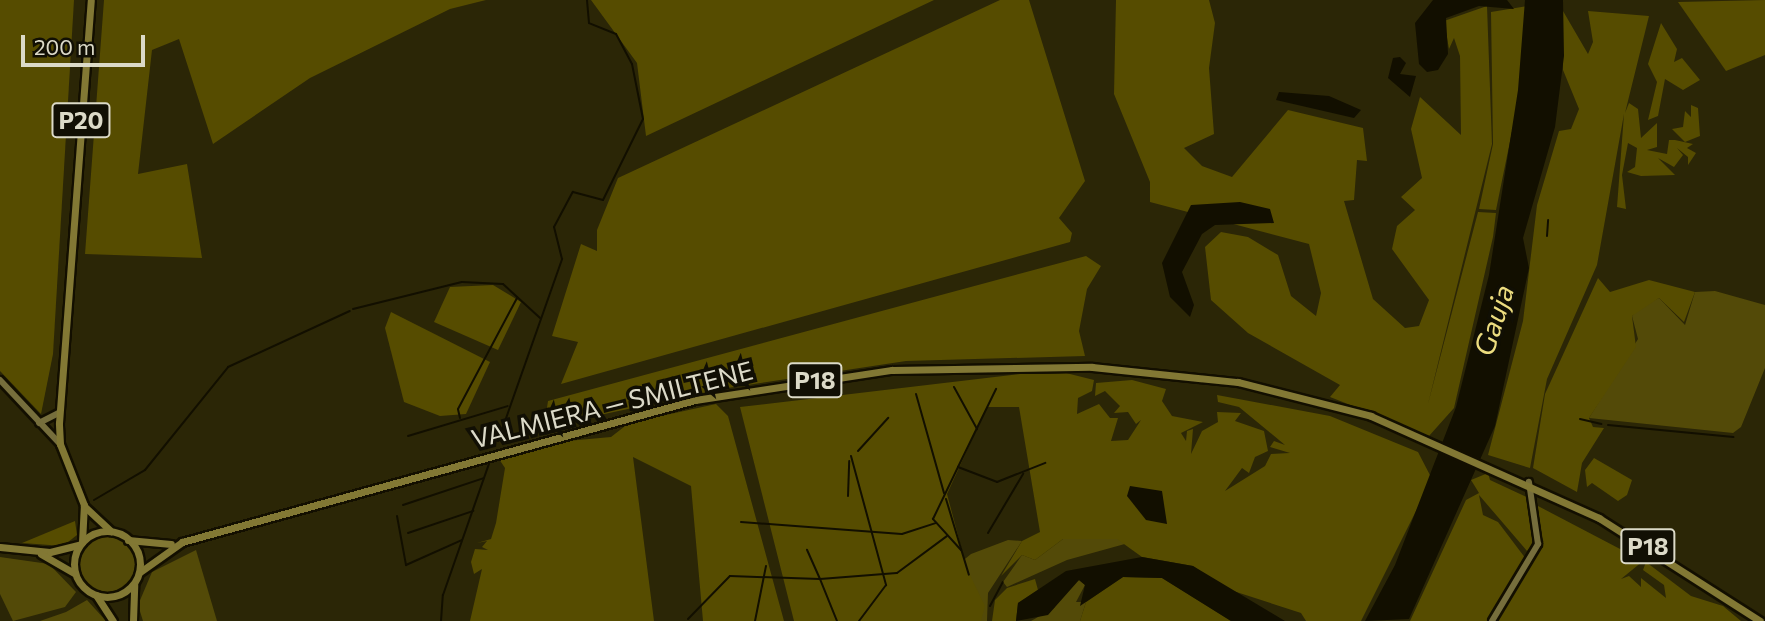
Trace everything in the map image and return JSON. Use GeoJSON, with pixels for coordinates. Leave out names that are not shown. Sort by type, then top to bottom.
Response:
{"type":"FeatureCollection","features":[{"type":"Feature","properties":{"kind":"main road","name":"P20"},"geometry":{"type":"LineString","coordinates":[[91,0],[59,413],[60,444],[84,505],[112,532]]}},
{"type":"Feature","properties":{"kind":"main road","name":"VALMIERA — SMILTENE"},"geometry":{"type":"LineString","coordinates":[[128,540],[153,546],[182,542],[604,421],[733,393],[892,370],[1092,367],[1185,374],[1314,399],[1426,438],[1529,482],[1636,538],[1760,621]]}},
{"type":"Feature","properties":{"kind":"main road","name":"P20"},"geometry":{"type":"LineString","coordinates":[[81,544],[84,505]]}},
{"type":"Feature","properties":{"kind":"main road","name":"P18"},"geometry":{"type":"LineString","coordinates":[[112,532],[128,540]]}},
{"type":"Feature","properties":{"kind":"main road"},"geometry":{"type":"LineString","coordinates":[[0,547],[37,552],[81,544],[112,532]]}},
{"type":"Feature","properties":{"kind":"main road"},"geometry":{"type":"LineString","coordinates":[[128,540],[140,572]]}},
{"type":"Feature","properties":{"kind":"main road","name":"VALMIERA — SMILTENE"},"geometry":{"type":"LineString","coordinates":[[140,572],[182,542]]}},
{"type":"Feature","properties":{"kind":"main road"},"geometry":{"type":"LineString","coordinates":[[75,574],[81,544]]}},
{"type":"Feature","properties":{"kind":"main road"},"geometry":{"type":"LineString","coordinates":[[37,552],[75,574],[96,595],[113,621]]}},
{"type":"Feature","properties":{"kind":"main road","name":"P18"},"geometry":{"type":"LineString","coordinates":[[134,585],[140,572]]}},
{"type":"Feature","properties":{"kind":"main road"},"geometry":{"type":"LineString","coordinates":[[96,595],[115,596],[134,585]]}},
{"type":"Feature","properties":{"kind":"main road"},"geometry":{"type":"LineString","coordinates":[[133,621],[134,585]]}},
{"type":"Feature","properties":{"kind":"street"},"geometry":{"type":"LineString","coordinates":[[0,380],[60,444]]}},
{"type":"Feature","properties":{"kind":"street"},"geometry":{"type":"LineString","coordinates":[[39,423],[59,413]]}},
{"type":"Feature","properties":{"kind":"street"},"geometry":{"type":"LineString","coordinates":[[1492,621],[1538,544],[1529,482]]}},
{"type":"Feature","properties":{"kind":"shaded area"},"geometry":{"type":"Polygon","coordinates":[[[0,0],[74,0],[53,354],[41,414],[0,371],[0,0]]]}},
{"type":"Feature","properties":{"kind":"shaded area"},"geometry":{"type":"Polygon","coordinates":[[[104,0],[486,0],[450,9],[310,78],[213,144],[179,39],[152,50],[138,174],[187,164],[202,258],[85,254],[104,0]]]}},
{"type":"Feature","properties":{"kind":"shaded area"},"geometry":{"type":"Polygon","coordinates":[[[591,0],[934,0],[646,136],[637,63],[591,0]]]}},
{"type":"Feature","properties":{"kind":"shaded area"},"geometry":{"type":"Polygon","coordinates":[[[1000,0],[1029,0],[1085,181],[1059,218],[1072,233],[1070,242],[561,384],[578,342],[552,336],[581,244],[597,251],[597,230],[618,178],[1000,0]]]}},
{"type":"Feature","properties":{"kind":"shaded area"},"geometry":{"type":"Polygon","coordinates":[[[1116,0],[1209,0],[1215,23],[1209,68],[1214,134],[1184,148],[1202,166],[1232,177],[1288,110],[1363,128],[1367,161],[1357,160],[1354,200],[1344,201],[1373,299],[1405,328],[1419,326],[1429,300],[1392,249],[1397,226],[1415,210],[1401,197],[1422,178],[1411,129],[1420,97],[1461,135],[1460,56],[1454,38],[1449,49],[1444,21],[1487,6],[1492,144],[1428,404],[1478,212],[1496,213],[1493,237],[1454,408],[1429,436],[1330,397],[1340,385],[1248,333],[1211,300],[1205,247],[1221,232],[1248,237],[1278,255],[1291,296],[1316,316],[1321,293],[1309,244],[1150,202],[1150,182],[1114,94],[1116,0]]]}},
{"type":"Feature","properties":{"kind":"shaded area"},"geometry":{"type":"Polygon","coordinates":[[[1765,0],[1765,55],[1726,71],[1678,2],[1765,0]]]}},
{"type":"Feature","properties":{"kind":"shaded area"},"geometry":{"type":"Polygon","coordinates":[[[1527,6],[1517,107],[1496,210],[1479,209],[1493,144],[1491,12],[1527,6]]]}},
{"type":"Feature","properties":{"kind":"shaded area"},"geometry":{"type":"Polygon","coordinates":[[[1563,11],[1588,54],[1593,42],[1588,11],[1649,16],[1625,113],[1629,103],[1638,109],[1641,138],[1657,123],[1657,147],[1647,150],[1667,154],[1669,140],[1675,140],[1693,144],[1687,148],[1696,153],[1688,165],[1688,157],[1677,148],[1683,155],[1674,167],[1658,158],[1675,175],[1641,176],[1627,172],[1635,167],[1637,148],[1628,143],[1622,175],[1626,209],[1617,207],[1624,114],[1597,265],[1547,379],[1530,468],[1488,455],[1523,321],[1537,205],[1559,131],[1571,129],[1579,109],[1563,70],[1563,11]]]}},
{"type":"Feature","properties":{"kind":"shaded area"},"geometry":{"type":"Polygon","coordinates":[[[1661,23],[1677,49],[1674,62],[1682,58],[1700,80],[1683,90],[1665,79],[1658,116],[1648,120],[1657,82],[1648,64],[1661,23]]]}},
{"type":"Feature","properties":{"kind":"shaded area"},"geometry":{"type":"Polygon","coordinates":[[[1691,105],[1698,108],[1700,136],[1685,142],[1672,129],[1683,127],[1685,111],[1691,117],[1691,105]]]}},
{"type":"Feature","properties":{"kind":"shaded area"},"geometry":{"type":"Polygon","coordinates":[[[1086,256],[1101,266],[1087,289],[1079,331],[1085,356],[906,361],[721,389],[544,427],[548,401],[1086,256]]]}},
{"type":"Feature","properties":{"kind":"shaded area"},"geometry":{"type":"Polygon","coordinates":[[[1598,278],[1610,292],[1649,280],[1695,292],[1684,322],[1659,298],[1632,316],[1636,347],[1589,418],[1593,427],[1604,428],[1582,463],[1577,492],[1533,468],[1545,394],[1598,278]]]}},
{"type":"Feature","properties":{"kind":"shaded area"},"geometry":{"type":"Polygon","coordinates":[[[493,285],[521,302],[498,350],[434,322],[450,287],[493,285]]]}},
{"type":"Feature","properties":{"kind":"shaded area"},"geometry":{"type":"Polygon","coordinates":[[[1715,291],[1765,305],[1765,368],[1741,427],[1733,433],[1589,418],[1638,339],[1632,316],[1639,308],[1659,298],[1685,325],[1695,292],[1715,291]]]}},
{"type":"Feature","properties":{"kind":"shaded area"},"geometry":{"type":"Polygon","coordinates":[[[391,312],[490,362],[466,414],[440,416],[404,402],[385,328],[391,312]]]}},
{"type":"Feature","properties":{"kind":"shaded area"},"geometry":{"type":"Polygon","coordinates":[[[1054,370],[1094,380],[1092,391],[1078,398],[1077,414],[1099,404],[1110,418],[1118,418],[1111,441],[1128,440],[1141,420],[1136,424],[1128,412],[1114,413],[1120,406],[1105,391],[1095,396],[1096,383],[1132,380],[1166,389],[1162,401],[1172,416],[1203,422],[1181,433],[1186,441],[1187,431],[1193,429],[1191,454],[1202,431],[1218,422],[1217,412],[1241,413],[1235,421],[1264,431],[1268,451],[1255,457],[1249,473],[1242,468],[1225,491],[1265,466],[1271,454],[1290,453],[1270,447],[1274,441],[1285,445],[1239,407],[1218,402],[1217,395],[1330,416],[1418,452],[1432,479],[1361,621],[1306,621],[1301,613],[1224,588],[1193,566],[1142,557],[1117,539],[1063,539],[1035,560],[1022,555],[1001,576],[1022,541],[1040,532],[1019,407],[987,407],[947,494],[967,569],[985,606],[981,621],[794,621],[740,407],[1054,370]]]}},
{"type":"Feature","properties":{"kind":"shaded area"},"geometry":{"type":"Polygon","coordinates":[[[716,404],[728,416],[784,621],[703,621],[691,486],[633,457],[654,621],[470,621],[482,569],[474,574],[471,562],[475,549],[488,550],[482,547],[487,541],[477,543],[491,539],[496,523],[505,468],[499,459],[567,441],[611,437],[629,423],[716,404]]]}},
{"type":"Feature","properties":{"kind":"shaded area"},"geometry":{"type":"Polygon","coordinates":[[[1594,458],[1632,480],[1627,495],[1618,501],[1592,483],[1587,487],[1585,470],[1594,458]]]}},
{"type":"Feature","properties":{"kind":"shaded area"},"geometry":{"type":"Polygon","coordinates":[[[1488,473],[1490,480],[1531,499],[1537,541],[1527,551],[1479,495],[1483,515],[1498,522],[1526,559],[1492,621],[1410,621],[1466,500],[1479,493],[1471,480],[1488,473]]]}},
{"type":"Feature","properties":{"kind":"shaded area"},"geometry":{"type":"Polygon","coordinates":[[[1538,506],[1643,561],[1621,579],[1629,576],[1641,587],[1641,578],[1666,598],[1664,585],[1643,570],[1646,562],[1691,596],[1723,606],[1741,621],[1497,621],[1510,584],[1540,543],[1538,506]]]}},
{"type":"Feature","properties":{"kind":"shaded area"},"geometry":{"type":"Polygon","coordinates":[[[75,521],[77,535],[63,546],[22,543],[75,521]]]}},
{"type":"Feature","properties":{"kind":"shaded area"},"geometry":{"type":"Polygon","coordinates":[[[101,535],[113,535],[128,543],[136,558],[136,570],[128,585],[113,593],[101,593],[86,585],[78,570],[78,558],[86,543],[101,535]]]}},
{"type":"Feature","properties":{"kind":"shaded area"},"geometry":{"type":"Polygon","coordinates":[[[1104,535],[1132,542],[1067,560],[1007,587],[1003,582],[1022,555],[1035,560],[1063,539],[1104,535]]]}},
{"type":"Feature","properties":{"kind":"shaded area"},"geometry":{"type":"Polygon","coordinates":[[[1008,540],[1022,541],[988,593],[987,621],[911,621],[944,576],[971,554],[1008,540]]]}},
{"type":"Feature","properties":{"kind":"shaded area"},"geometry":{"type":"Polygon","coordinates":[[[196,550],[217,621],[143,621],[138,605],[152,572],[196,550]]]}},
{"type":"Feature","properties":{"kind":"shaded area"},"geometry":{"type":"Polygon","coordinates":[[[0,557],[49,564],[76,592],[65,607],[13,621],[0,594],[0,557]]]}},
{"type":"Feature","properties":{"kind":"shaded area"},"geometry":{"type":"Polygon","coordinates":[[[1123,577],[1162,578],[1231,621],[1080,621],[1086,602],[1123,577]]]}},
{"type":"Feature","properties":{"kind":"shaded area"},"geometry":{"type":"Polygon","coordinates":[[[1035,579],[1038,590],[1018,603],[1016,621],[992,621],[995,600],[1007,588],[1035,579]]]}},
{"type":"Feature","properties":{"kind":"shaded area"},"geometry":{"type":"Polygon","coordinates":[[[1079,580],[1085,585],[1076,602],[1086,602],[1080,621],[1031,621],[1054,608],[1065,588],[1079,580]]]}},
{"type":"Feature","properties":{"kind":"shaded area"},"geometry":{"type":"Polygon","coordinates":[[[87,600],[106,621],[40,621],[66,612],[87,600]]]}},
{"type":"Feature","properties":{"kind":"water"},"geometry":{"type":"Polygon","coordinates":[[[1433,0],[1507,0],[1514,9],[1479,6],[1446,18],[1448,54],[1438,70],[1427,72],[1419,64],[1415,23],[1433,0]]]}},
{"type":"Feature","properties":{"kind":"water","name":"Gauja"},"geometry":{"type":"Polygon","coordinates":[[[1525,0],[1563,0],[1564,56],[1555,127],[1523,238],[1529,268],[1495,426],[1409,619],[1365,621],[1395,565],[1456,407],[1489,275],[1518,90],[1525,0]]]}},
{"type":"Feature","properties":{"kind":"water"},"geometry":{"type":"Polygon","coordinates":[[[1400,57],[1406,63],[1400,74],[1416,76],[1410,97],[1388,78],[1393,58],[1400,57]]]}},
{"type":"Feature","properties":{"kind":"water"},"geometry":{"type":"Polygon","coordinates":[[[1279,92],[1329,96],[1361,110],[1354,118],[1276,100],[1279,92]]]}},
{"type":"Feature","properties":{"kind":"water"},"geometry":{"type":"Polygon","coordinates":[[[1240,202],[1270,209],[1274,223],[1215,225],[1202,234],[1182,272],[1194,305],[1190,317],[1170,297],[1162,263],[1191,205],[1240,202]]]}},
{"type":"Feature","properties":{"kind":"water"},"geometry":{"type":"Polygon","coordinates":[[[1130,486],[1162,491],[1167,524],[1146,520],[1127,496],[1130,486]]]}},
{"type":"Feature","properties":{"kind":"water"},"geometry":{"type":"Polygon","coordinates":[[[1142,557],[1193,566],[1285,621],[1231,621],[1162,578],[1123,577],[1080,606],[1085,585],[1079,580],[1048,615],[1016,621],[1018,603],[1066,571],[1142,557]]]}},
{"type":"Feature","properties":{"kind":"waterway"},"geometry":{"type":"LineString","coordinates":[[498,441],[562,259],[554,227],[573,192],[603,200],[643,119],[632,64],[616,34],[589,23],[587,0]]}},
{"type":"Feature","properties":{"kind":"waterway"},"geometry":{"type":"LineString","coordinates":[[1547,236],[1548,220]]}},
{"type":"Feature","properties":{"kind":"waterway"},"geometry":{"type":"LineString","coordinates":[[353,309],[462,282],[503,284],[540,318]]}},
{"type":"Feature","properties":{"kind":"waterway"},"geometry":{"type":"LineString","coordinates":[[460,418],[458,409],[517,298]]}},
{"type":"Feature","properties":{"kind":"waterway"},"geometry":{"type":"LineString","coordinates":[[94,500],[145,470],[228,367],[350,311]]}},
{"type":"Feature","properties":{"kind":"waterway"},"geometry":{"type":"LineString","coordinates":[[954,387],[977,429]]}},
{"type":"Feature","properties":{"kind":"waterway"},"geometry":{"type":"LineString","coordinates":[[958,467],[996,389]]}},
{"type":"Feature","properties":{"kind":"waterway"},"geometry":{"type":"LineString","coordinates":[[916,394],[944,493]]}},
{"type":"Feature","properties":{"kind":"waterway"},"geometry":{"type":"LineString","coordinates":[[408,436],[508,406]]}},
{"type":"Feature","properties":{"kind":"waterway"},"geometry":{"type":"LineString","coordinates":[[858,451],[888,418]]}},
{"type":"Feature","properties":{"kind":"waterway"},"geometry":{"type":"LineString","coordinates":[[1580,419],[1601,424]]}},
{"type":"Feature","properties":{"kind":"waterway"},"geometry":{"type":"LineString","coordinates":[[1608,425],[1733,437]]}},
{"type":"Feature","properties":{"kind":"waterway"},"geometry":{"type":"LineString","coordinates":[[851,456],[886,585],[859,621]]}},
{"type":"Feature","properties":{"kind":"waterway"},"geometry":{"type":"LineString","coordinates":[[848,496],[849,461]]}},
{"type":"Feature","properties":{"kind":"waterway"},"geometry":{"type":"LineString","coordinates":[[961,550],[933,519],[958,467],[997,482],[1045,463]]}},
{"type":"Feature","properties":{"kind":"waterway"},"geometry":{"type":"LineString","coordinates":[[441,621],[443,595],[489,464]]}},
{"type":"Feature","properties":{"kind":"waterway"},"geometry":{"type":"LineString","coordinates":[[988,533],[1023,474]]}},
{"type":"Feature","properties":{"kind":"waterway"},"geometry":{"type":"LineString","coordinates":[[403,505],[484,478]]}},
{"type":"Feature","properties":{"kind":"waterway"},"geometry":{"type":"LineString","coordinates":[[946,499],[969,575]]}},
{"type":"Feature","properties":{"kind":"waterway"},"geometry":{"type":"LineString","coordinates":[[408,533],[473,511]]}},
{"type":"Feature","properties":{"kind":"waterway"},"geometry":{"type":"LineString","coordinates":[[397,516],[406,565],[462,540]]}},
{"type":"Feature","properties":{"kind":"waterway"},"geometry":{"type":"LineString","coordinates":[[741,522],[902,534],[936,523]]}},
{"type":"Feature","properties":{"kind":"waterway"},"geometry":{"type":"LineString","coordinates":[[837,621],[820,579],[897,573],[947,536]]}},
{"type":"Feature","properties":{"kind":"waterway"},"geometry":{"type":"LineString","coordinates":[[688,619],[730,576],[820,579],[807,550]]}},
{"type":"Feature","properties":{"kind":"waterway"},"geometry":{"type":"LineString","coordinates":[[755,621],[766,566]]}},
{"type":"Feature","properties":{"kind":"waterway"},"geometry":{"type":"LineString","coordinates":[[990,606],[1003,582]]}}]}
